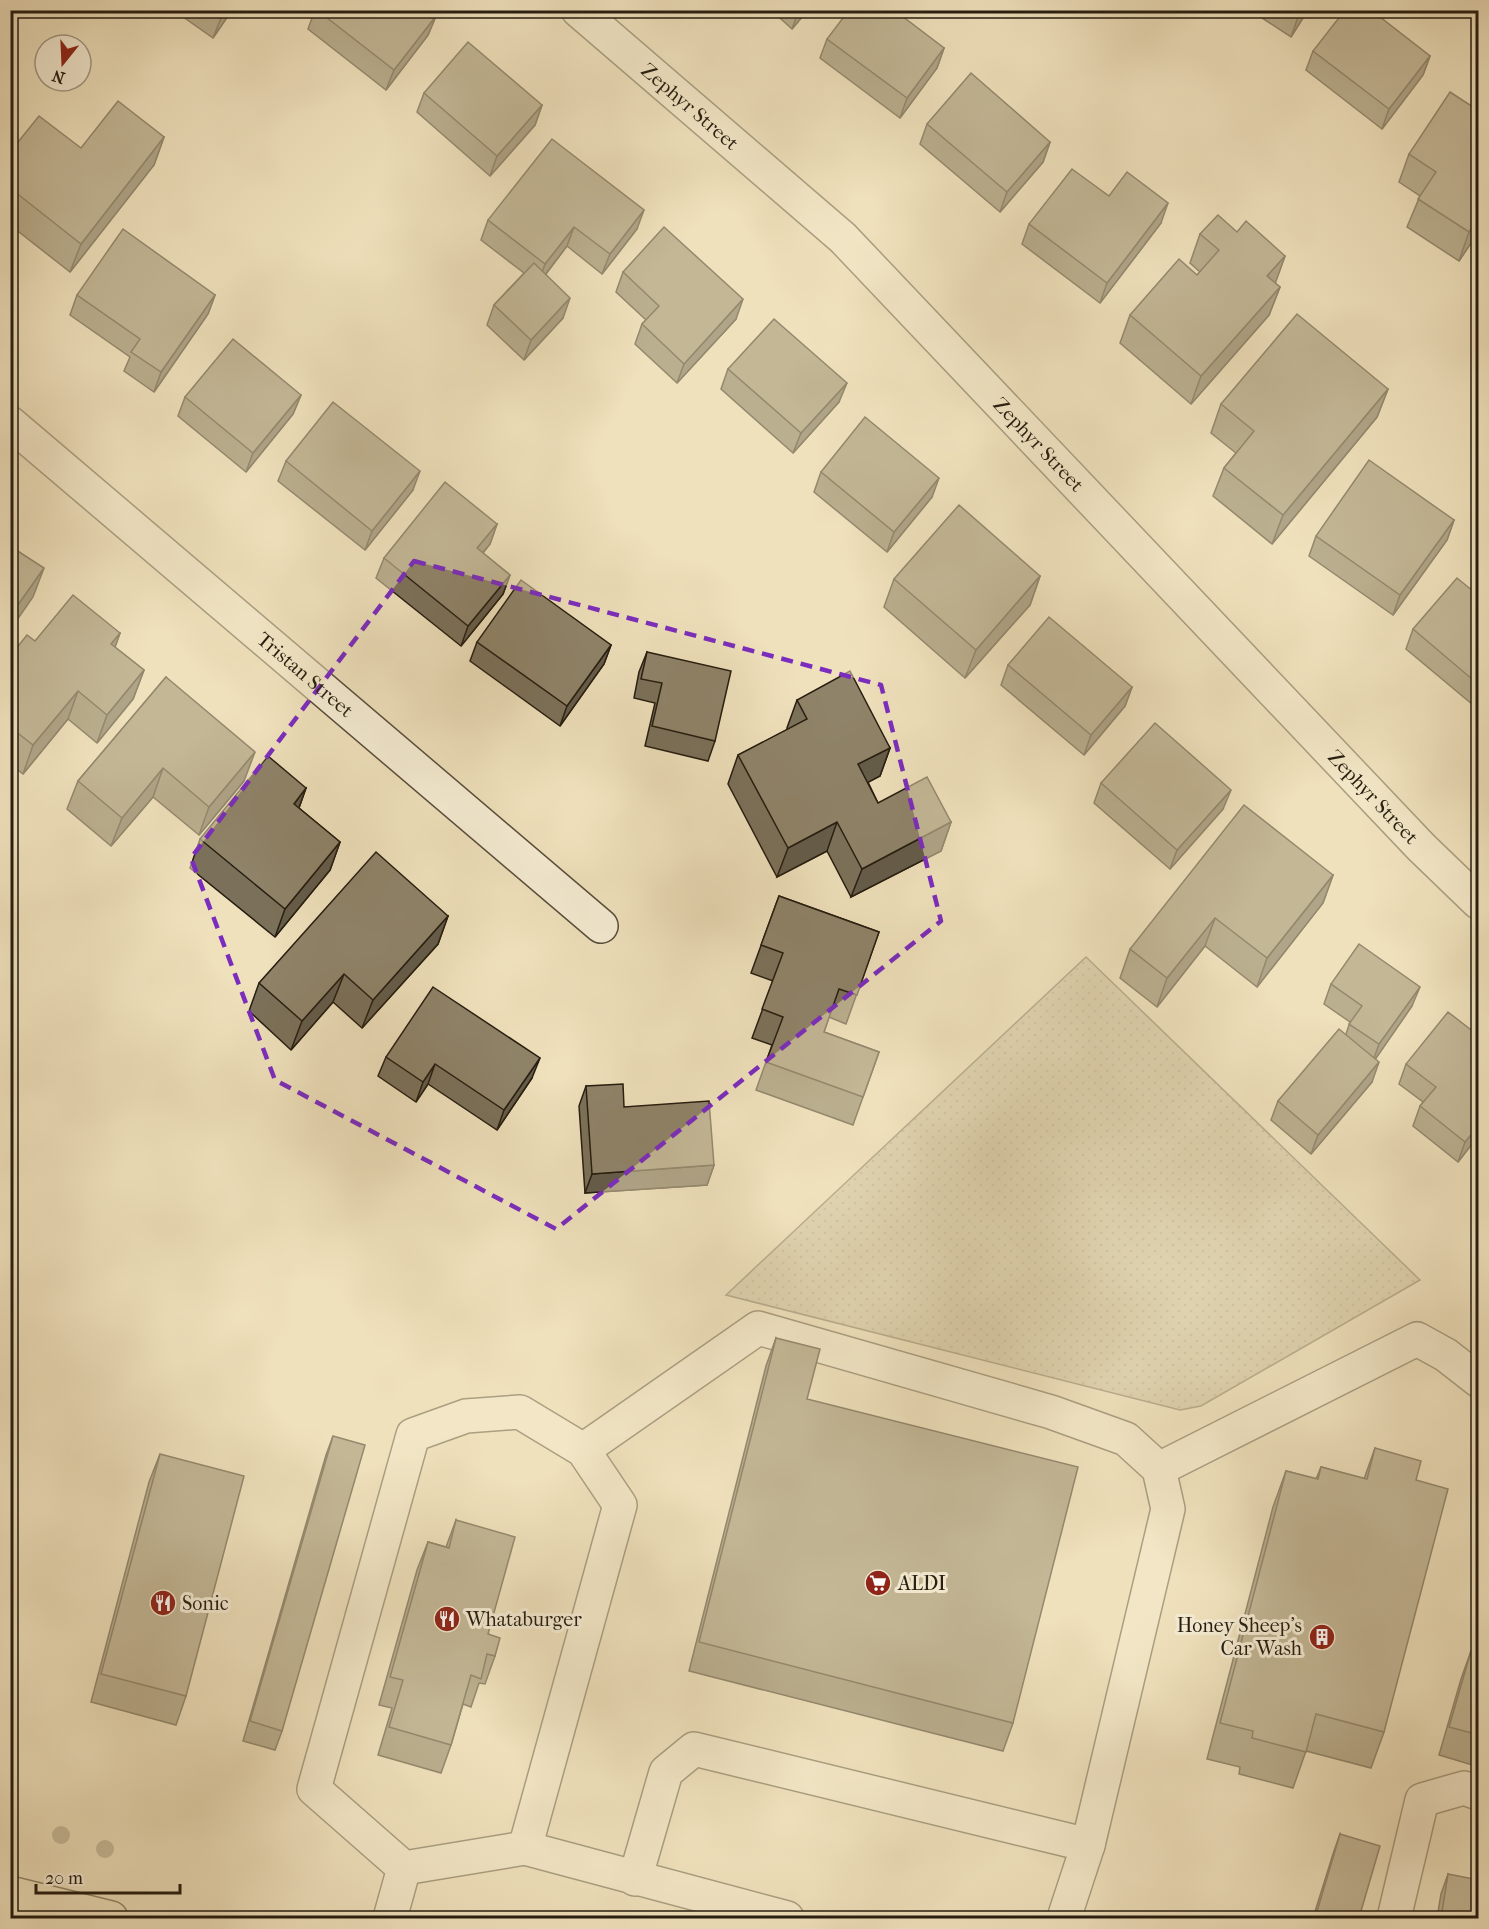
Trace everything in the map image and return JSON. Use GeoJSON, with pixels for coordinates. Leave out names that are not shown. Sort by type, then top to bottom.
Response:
{"type":"FeatureCollection","features":[{"type":"Feature","properties":{"kind":"main road"},"geometry":{"type":"LineString","coordinates":[[10,1893],[111,1918]]}},
{"type":"Feature","properties":{"kind":"street","name":"Zephyr Street"},"geometry":{"type":"LineString","coordinates":[[578,10],[843,238],[1412,838],[1479,902]]}},
{"type":"Feature","properties":{"kind":"street","name":"Tristan Street"},"geometry":{"type":"LineString","coordinates":[[10,423],[602,926]]}},
{"type":"Feature","properties":{"kind":"street"},"geometry":{"type":"LineString","coordinates":[[583,1450],[758,1328],[1051,1412],[1126,1439],[1159,1469],[1168,1509],[1088,1845],[1064,1918]]}},
{"type":"Feature","properties":{"kind":"street"},"geometry":{"type":"LineString","coordinates":[[1159,1469],[1417,1339],[1446,1355],[1479,1380]]}},
{"type":"Feature","properties":{"kind":"street"},"geometry":{"type":"LineString","coordinates":[[404,1868],[314,1789],[413,1435],[466,1416],[520,1412],[583,1450],[620,1504],[525,1848]]}},
{"type":"Feature","properties":{"kind":"street"},"geometry":{"type":"LineString","coordinates":[[635,1879],[666,1772],[694,1749],[1088,1845]]}},
{"type":"Feature","properties":{"kind":"street"},"geometry":{"type":"LineString","coordinates":[[1394,1918],[1422,1800],[1464,1788],[1479,1793]]}},
{"type":"Feature","properties":{"kind":"street"},"geometry":{"type":"LineString","coordinates":[[404,1868],[525,1848],[787,1918]]}},
{"type":"Feature","properties":{"kind":"street"},"geometry":{"type":"LineString","coordinates":[[390,1918],[404,1868]]}},
{"type":"Feature","properties":{"kind":"highlighted area"},"geometry":{"type":"Polygon","coordinates":[[[414,561],[881,685],[941,921],[556,1229],[275,1080],[191,858],[414,561]]]}},
{"type":"Feature","properties":{"kind":"shaded area"},"geometry":{"type":"Polygon","coordinates":[[[1086,957],[1420,1280],[1201,1406],[1180,1410],[726,1295],[1086,957]]]}},
{"type":"Feature","properties":{"kind":"building"},"geometry":{"type":"Polygon","coordinates":[[[209,10],[226,10],[221,18],[209,10]]]}},
{"type":"Feature","properties":{"kind":"building"},"geometry":{"type":"Polygon","coordinates":[[[317,10],[429,10],[436,16],[394,70],[317,10]]]}},
{"type":"Feature","properties":{"kind":"building"},"geometry":{"type":"Polygon","coordinates":[[[849,10],[894,10],[944,48],[907,98],[827,39],[849,10]]]}},
{"type":"Feature","properties":{"kind":"building"},"geometry":{"type":"Polygon","coordinates":[[[1288,10],[1302,10],[1298,17],[1288,10]]]}},
{"type":"Feature","properties":{"kind":"building"},"geometry":{"type":"Polygon","coordinates":[[[1345,10],[1371,10],[1430,56],[1389,109],[1313,51],[1345,10]]]}},
{"type":"Feature","properties":{"kind":"building"},"geometry":{"type":"Polygon","coordinates":[[[468,42],[542,105],[497,156],[424,93],[468,42]]]}},
{"type":"Feature","properties":{"kind":"building"},"geometry":{"type":"Polygon","coordinates":[[[971,73],[1050,142],[1007,192],[927,124],[971,73]]]}},
{"type":"Feature","properties":{"kind":"building"},"geometry":{"type":"Polygon","coordinates":[[[1450,92],[1479,111],[1479,218],[1469,232],[1418,199],[1436,172],[1409,154],[1450,92]]]}},
{"type":"Feature","properties":{"kind":"building"},"geometry":{"type":"Polygon","coordinates":[[[118,101],[164,137],[81,244],[10,188],[10,152],[39,116],[81,148],[118,101]]]}},
{"type":"Feature","properties":{"kind":"building"},"geometry":{"type":"Polygon","coordinates":[[[552,139],[644,210],[610,254],[574,227],[545,264],[488,220],[552,139]]]}},
{"type":"Feature","properties":{"kind":"building"},"geometry":{"type":"Polygon","coordinates":[[[1072,169],[1109,196],[1127,172],[1168,203],[1107,283],[1029,224],[1072,169]]]}},
{"type":"Feature","properties":{"kind":"building"},"geometry":{"type":"Polygon","coordinates":[[[1218,215],[1237,232],[1246,221],[1285,256],[1267,276],[1280,287],[1201,376],[1130,315],[1179,259],[1197,275],[1219,250],[1200,234],[1218,215]]]}},
{"type":"Feature","properties":{"kind":"building"},"geometry":{"type":"Polygon","coordinates":[[[664,227],[743,299],[684,364],[642,324],[659,306],[623,272],[664,227]]]}},
{"type":"Feature","properties":{"kind":"building"},"geometry":{"type":"Polygon","coordinates":[[[123,229],[215,295],[161,372],[131,352],[140,339],[77,295],[123,229]]]}},
{"type":"Feature","properties":{"kind":"building"},"geometry":{"type":"Polygon","coordinates":[[[534,263],[570,298],[531,340],[494,305],[534,263]]]}},
{"type":"Feature","properties":{"kind":"building"},"geometry":{"type":"Polygon","coordinates":[[[1297,314],[1388,389],[1283,515],[1224,468],[1254,431],[1221,404],[1297,314]]]}},
{"type":"Feature","properties":{"kind":"building"},"geometry":{"type":"Polygon","coordinates":[[[774,319],[847,383],[801,433],[728,369],[774,319]]]}},
{"type":"Feature","properties":{"kind":"building"},"geometry":{"type":"Polygon","coordinates":[[[233,339],[301,395],[253,453],[185,397],[233,339]]]}},
{"type":"Feature","properties":{"kind":"building"},"geometry":{"type":"Polygon","coordinates":[[[333,402],[420,471],[372,531],[286,461],[333,402]]]}},
{"type":"Feature","properties":{"kind":"building"},"geometry":{"type":"Polygon","coordinates":[[[865,417],[939,478],[894,532],[821,472],[865,417]]]}},
{"type":"Feature","properties":{"kind":"building"},"geometry":{"type":"Polygon","coordinates":[[[1369,460],[1454,520],[1400,595],[1316,536],[1369,460]]]}},
{"type":"Feature","properties":{"kind":"building"},"geometry":{"type":"Polygon","coordinates":[[[445,482],[497,524],[477,548],[510,575],[468,626],[384,558],[445,482]]]}},
{"type":"Feature","properties":{"kind":"building"},"geometry":{"type":"Polygon","coordinates":[[[959,505],[1040,576],[976,650],[894,579],[959,505]]]}},
{"type":"Feature","properties":{"kind":"building"},"geometry":{"type":"Polygon","coordinates":[[[10,546],[44,568],[10,616],[10,546]]]}},
{"type":"Feature","properties":{"kind":"building"},"geometry":{"type":"Polygon","coordinates":[[[1457,578],[1479,596],[1479,685],[1413,629],[1457,578]]]}},
{"type":"Feature","properties":{"kind":"building"},"geometry":{"type":"Polygon","coordinates":[[[521,580],[611,645],[567,706],[477,642],[521,580]]]}},
{"type":"Feature","properties":{"kind":"building"},"geometry":{"type":"Polygon","coordinates":[[[73,595],[120,633],[111,644],[144,670],[107,715],[78,691],[33,745],[10,727],[10,656],[27,635],[35,641],[73,595]]]}},
{"type":"Feature","properties":{"kind":"building"},"geometry":{"type":"Polygon","coordinates":[[[1049,617],[1132,687],[1091,735],[1008,665],[1049,617]]]}},
{"type":"Feature","properties":{"kind":"building"},"geometry":{"type":"Polygon","coordinates":[[[647,652],[731,671],[715,741],[652,726],[662,683],[641,679],[647,652]]]}},
{"type":"Feature","properties":{"kind":"building"},"geometry":{"type":"Polygon","coordinates":[[[850,671],[890,748],[858,764],[878,803],[927,777],[951,822],[862,869],[837,822],[788,848],[738,755],[807,719],[797,700],[850,671]]]}},
{"type":"Feature","properties":{"kind":"building"},"geometry":{"type":"Polygon","coordinates":[[[166,677],[255,752],[209,807],[163,768],[122,818],[78,781],[166,677]]]}},
{"type":"Feature","properties":{"kind":"building"},"geometry":{"type":"Polygon","coordinates":[[[1155,723],[1231,790],[1177,850],[1101,783],[1155,723]]]}},
{"type":"Feature","properties":{"kind":"building"},"geometry":{"type":"Polygon","coordinates":[[[268,756],[306,788],[294,804],[340,842],[285,909],[200,839],[268,756]]]}},
{"type":"Feature","properties":{"kind":"building"},"geometry":{"type":"Polygon","coordinates":[[[1244,805],[1333,875],[1267,958],[1215,918],[1167,978],[1130,949],[1244,805]]]}},
{"type":"Feature","properties":{"kind":"building"},"geometry":{"type":"Polygon","coordinates":[[[376,852],[448,916],[373,1000],[344,974],[302,1021],[259,983],[376,852]]]}},
{"type":"Feature","properties":{"kind":"building"},"geometry":{"type":"Polygon","coordinates":[[[779,896],[879,932],[857,995],[839,989],[824,1032],[879,1052],[863,1097],[766,1062],[783,1017],[762,1009],[783,953],[761,945],[779,896]]]}},
{"type":"Feature","properties":{"kind":"building"},"geometry":{"type":"Polygon","coordinates":[[[1359,944],[1420,987],[1379,1044],[1349,1024],[1362,1006],[1331,984],[1359,944]]]}},
{"type":"Feature","properties":{"kind":"building"},"geometry":{"type":"Polygon","coordinates":[[[433,987],[540,1058],[504,1110],[435,1064],[423,1082],[386,1057],[433,987]]]}},
{"type":"Feature","properties":{"kind":"building"},"geometry":{"type":"Polygon","coordinates":[[[1448,1012],[1479,1036],[1479,1125],[1465,1142],[1420,1106],[1436,1087],[1406,1064],[1448,1012]]]}},
{"type":"Feature","properties":{"kind":"building"},"geometry":{"type":"Polygon","coordinates":[[[1339,1029],[1379,1062],[1318,1135],[1278,1101],[1339,1029]]]}},
{"type":"Feature","properties":{"kind":"building"},"geometry":{"type":"Polygon","coordinates":[[[623,1084],[624,1107],[709,1101],[714,1165],[592,1174],[586,1086],[623,1084]]]}},
{"type":"Feature","properties":{"kind":"building","name":"ALDI"},"geometry":{"type":"Polygon","coordinates":[[[776,1338],[820,1349],[807,1399],[1078,1467],[1013,1723],[699,1642],[776,1338]]]}},
{"type":"Feature","properties":{"kind":"building"},"geometry":{"type":"Polygon","coordinates":[[[333,1436],[365,1445],[282,1731],[250,1721],[333,1436]]]}},
{"type":"Feature","properties":{"kind":"building","name":"Honey Sheep's Car Wash"},"geometry":{"type":"Polygon","coordinates":[[[1375,1448],[1421,1461],[1416,1480],[1448,1489],[1384,1732],[1316,1714],[1306,1752],[1252,1738],[1253,1731],[1220,1723],[1286,1471],[1318,1479],[1321,1467],[1367,1479],[1375,1448]]]}},
{"type":"Feature","properties":{"kind":"building","name":"Sonic"},"geometry":{"type":"Polygon","coordinates":[[[160,1454],[244,1476],[186,1696],[101,1674],[160,1454]]]}},
{"type":"Feature","properties":{"kind":"building","name":"Whataburger"},"geometry":{"type":"Polygon","coordinates":[[[456,1520],[515,1537],[488,1634],[500,1638],[495,1656],[487,1654],[481,1679],[471,1675],[451,1745],[389,1727],[403,1680],[390,1677],[428,1542],[449,1548],[456,1520]]]}},
{"type":"Feature","properties":{"kind":"building"},"geometry":{"type":"Polygon","coordinates":[[[1471,1651],[1479,1653],[1479,1735],[1449,1727],[1471,1651]]]}},
{"type":"Feature","properties":{"kind":"building"},"geometry":{"type":"Polygon","coordinates":[[[1340,1834],[1380,1846],[1359,1918],[1315,1918],[1340,1834]]]}},
{"type":"Feature","properties":{"kind":"building"},"geometry":{"type":"Polygon","coordinates":[[[1448,1874],[1479,1880],[1479,1918],[1441,1918],[1448,1874]]]}},
{"type":"Feature","properties":{"kind":"place","name":"ALDI"},"geometry":{"type":"Point","coordinates":[878,1583]}},
{"type":"Feature","properties":{"kind":"place","name":"Sonic"},"geometry":{"type":"Point","coordinates":[163,1603]}},
{"type":"Feature","properties":{"kind":"place","name":"Whataburger"},"geometry":{"type":"Point","coordinates":[447,1619]}},
{"type":"Feature","properties":{"kind":"place","name":"Honey Sheep's Car Wash"},"geometry":{"type":"Point","coordinates":[1322,1637]}}]}
